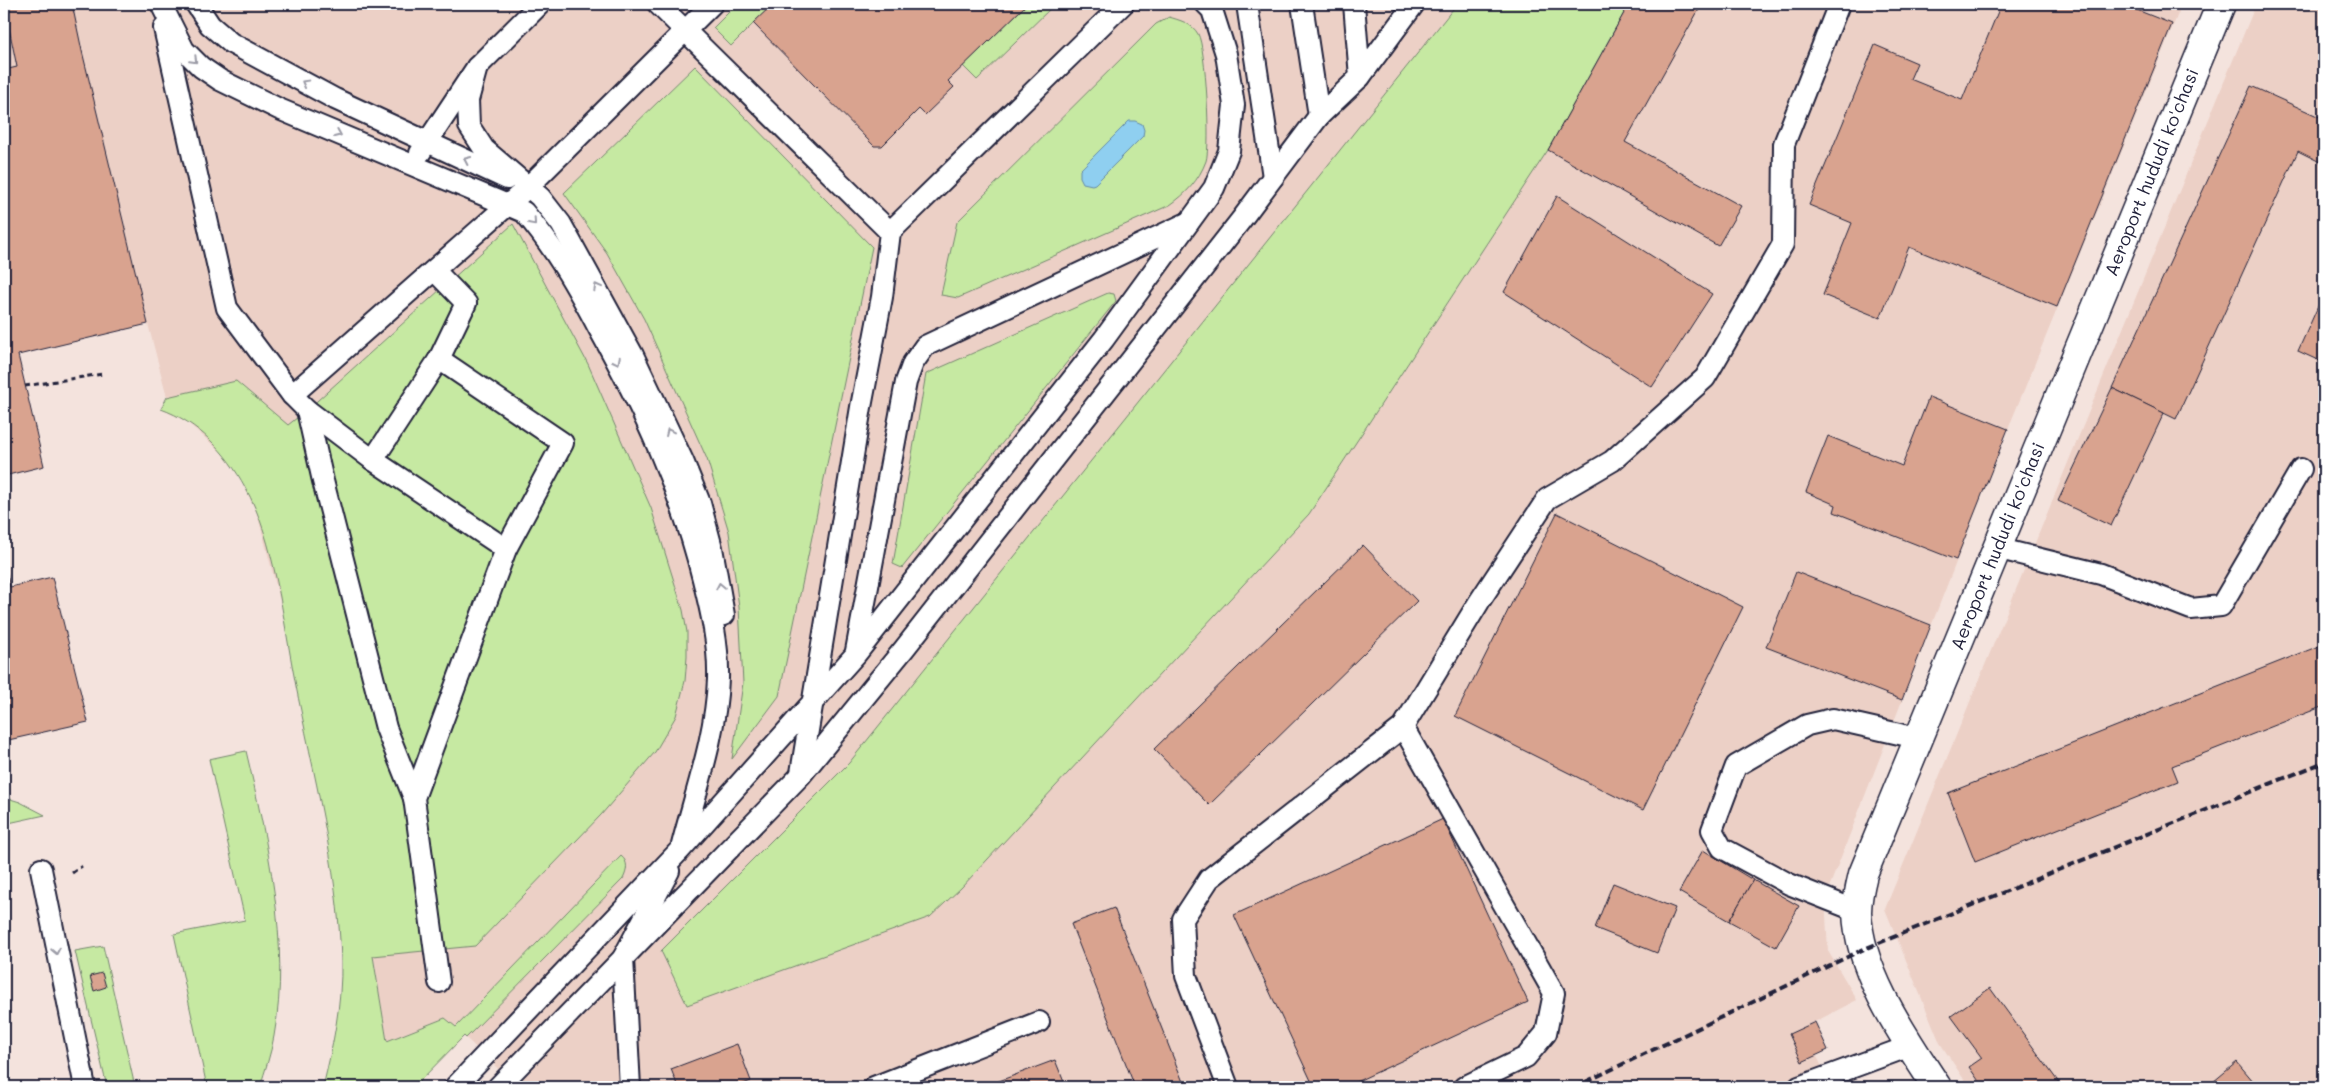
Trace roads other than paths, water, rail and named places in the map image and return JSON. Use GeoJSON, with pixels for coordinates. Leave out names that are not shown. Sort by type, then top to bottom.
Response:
{"type":"FeatureCollection","features":[{"type":"Feature","properties":{"kind":"street","name":"Aeroport hududi ko'chasi"},"geometry":{"type":"LineString","coordinates":[[1937,1087],[1910,1046],[1872,973],[1861,937],[1857,911],[1867,862],[2221,4]]}},
{"type":"Feature","properties":{"kind":"lane"},"geometry":{"type":"LineString","coordinates":[[160,4],[184,50],[210,74],[229,86],[279,109],[524,212],[544,235],[562,261],[617,361],[667,466],[684,508],[696,552],[715,637],[718,678],[714,723],[681,849],[629,952],[630,1087]]}},
{"type":"Feature","properties":{"kind":"lane"},"geometry":{"type":"LineString","coordinates":[[160,4],[227,308],[292,395],[307,410],[373,460],[506,549]]}},
{"type":"Feature","properties":{"kind":"lane"},"geometry":{"type":"LineString","coordinates":[[196,4],[210,25],[231,43],[335,99],[527,188]]}},
{"type":"Feature","properties":{"kind":"lane"},"geometry":{"type":"LineString","coordinates":[[413,165],[477,67],[540,4]]}},
{"type":"Feature","properties":{"kind":"lane"},"geometry":{"type":"LineString","coordinates":[[658,4],[686,29],[890,232]]}},
{"type":"Feature","properties":{"kind":"lane"},"geometry":{"type":"LineString","coordinates":[[292,395],[527,188],[712,4]]}},
{"type":"Feature","properties":{"kind":"lane"},"geometry":{"type":"LineString","coordinates":[[801,775],[861,407],[882,297],[890,232],[1123,4]]}},
{"type":"Feature","properties":{"kind":"lane"},"geometry":{"type":"LineString","coordinates":[[454,1087],[681,849],[811,707],[856,654],[1104,339],[1214,188],[1229,152],[1234,105],[1226,54],[1212,10],[1206,4]]}},
{"type":"Feature","properties":{"kind":"lane"},"geometry":{"type":"LineString","coordinates":[[1247,4],[1273,177]]}},
{"type":"Feature","properties":{"kind":"lane"},"geometry":{"type":"LineString","coordinates":[[1302,4],[1319,116]]}},
{"type":"Feature","properties":{"kind":"lane"},"geometry":{"type":"LineString","coordinates":[[1354,4],[1360,77]]}},
{"type":"Feature","properties":{"kind":"lane"},"geometry":{"type":"LineString","coordinates":[[498,1087],[801,775],[916,633],[1319,116],[1360,77],[1415,4]]}},
{"type":"Feature","properties":{"kind":"lane"},"geometry":{"type":"LineString","coordinates":[[1228,1087],[1186,976],[1183,919],[1209,879],[1403,727],[1478,602],[1547,499],[1612,461],[1705,378],[1783,244],[1784,144],[1839,4]]}},
{"type":"Feature","properties":{"kind":"lane"},"geometry":{"type":"LineString","coordinates":[[477,67],[468,100],[469,126],[484,149],[527,188],[540,197],[561,224],[633,355],[683,461],[700,503],[712,548],[727,640],[728,683],[725,728],[698,829],[629,952],[642,1087]]}},
{"type":"Feature","properties":{"kind":"lane"},"geometry":{"type":"LineString","coordinates":[[856,654],[906,382],[912,364],[925,346],[1190,221]]}},
{"type":"Feature","properties":{"kind":"lane"},"geometry":{"type":"LineString","coordinates":[[373,460],[439,359],[466,303],[435,271]]}},
{"type":"Feature","properties":{"kind":"lane"},"geometry":{"type":"LineString","coordinates":[[414,798],[506,549],[563,443],[439,359]]}},
{"type":"Feature","properties":{"kind":"lane"},"geometry":{"type":"LineString","coordinates":[[307,410],[323,481],[386,728],[414,798],[439,982]]}},
{"type":"Feature","properties":{"kind":"lane"},"geometry":{"type":"LineString","coordinates":[[1996,548],[2101,574],[2191,609],[2221,606],[2301,469]]}},
{"type":"Feature","properties":{"kind":"lane"},"geometry":{"type":"LineString","coordinates":[[1857,911],[1789,884],[1722,848],[1712,830],[1736,766],[1807,725],[1833,718],[1917,738]]}},
{"type":"Feature","properties":{"kind":"lane"},"geometry":{"type":"LineString","coordinates":[[1403,727],[1554,993],[1546,1034],[1526,1057],[1464,1087]]}},
{"type":"Feature","properties":{"kind":"lane"},"geometry":{"type":"LineString","coordinates":[[41,869],[85,1087]]}},
{"type":"Feature","properties":{"kind":"lane"},"geometry":{"type":"LineString","coordinates":[[874,1087],[1039,1022]]}},
{"type":"Feature","properties":{"kind":"lane"},"geometry":{"type":"LineString","coordinates":[[1799,1087],[1910,1046]]}},
{"type":"Feature","properties":{"kind":"water"},"geometry":{"type":"Polygon","coordinates":[[[1129,121],[1142,124],[1143,136],[1095,184],[1083,183],[1080,177],[1080,170],[1129,121]]]}},
{"type":"Feature","properties":{"kind":"railway"},"geometry":{"type":"LineString","coordinates":[[1575,1087],[1864,949],[2324,762]]}}]}
